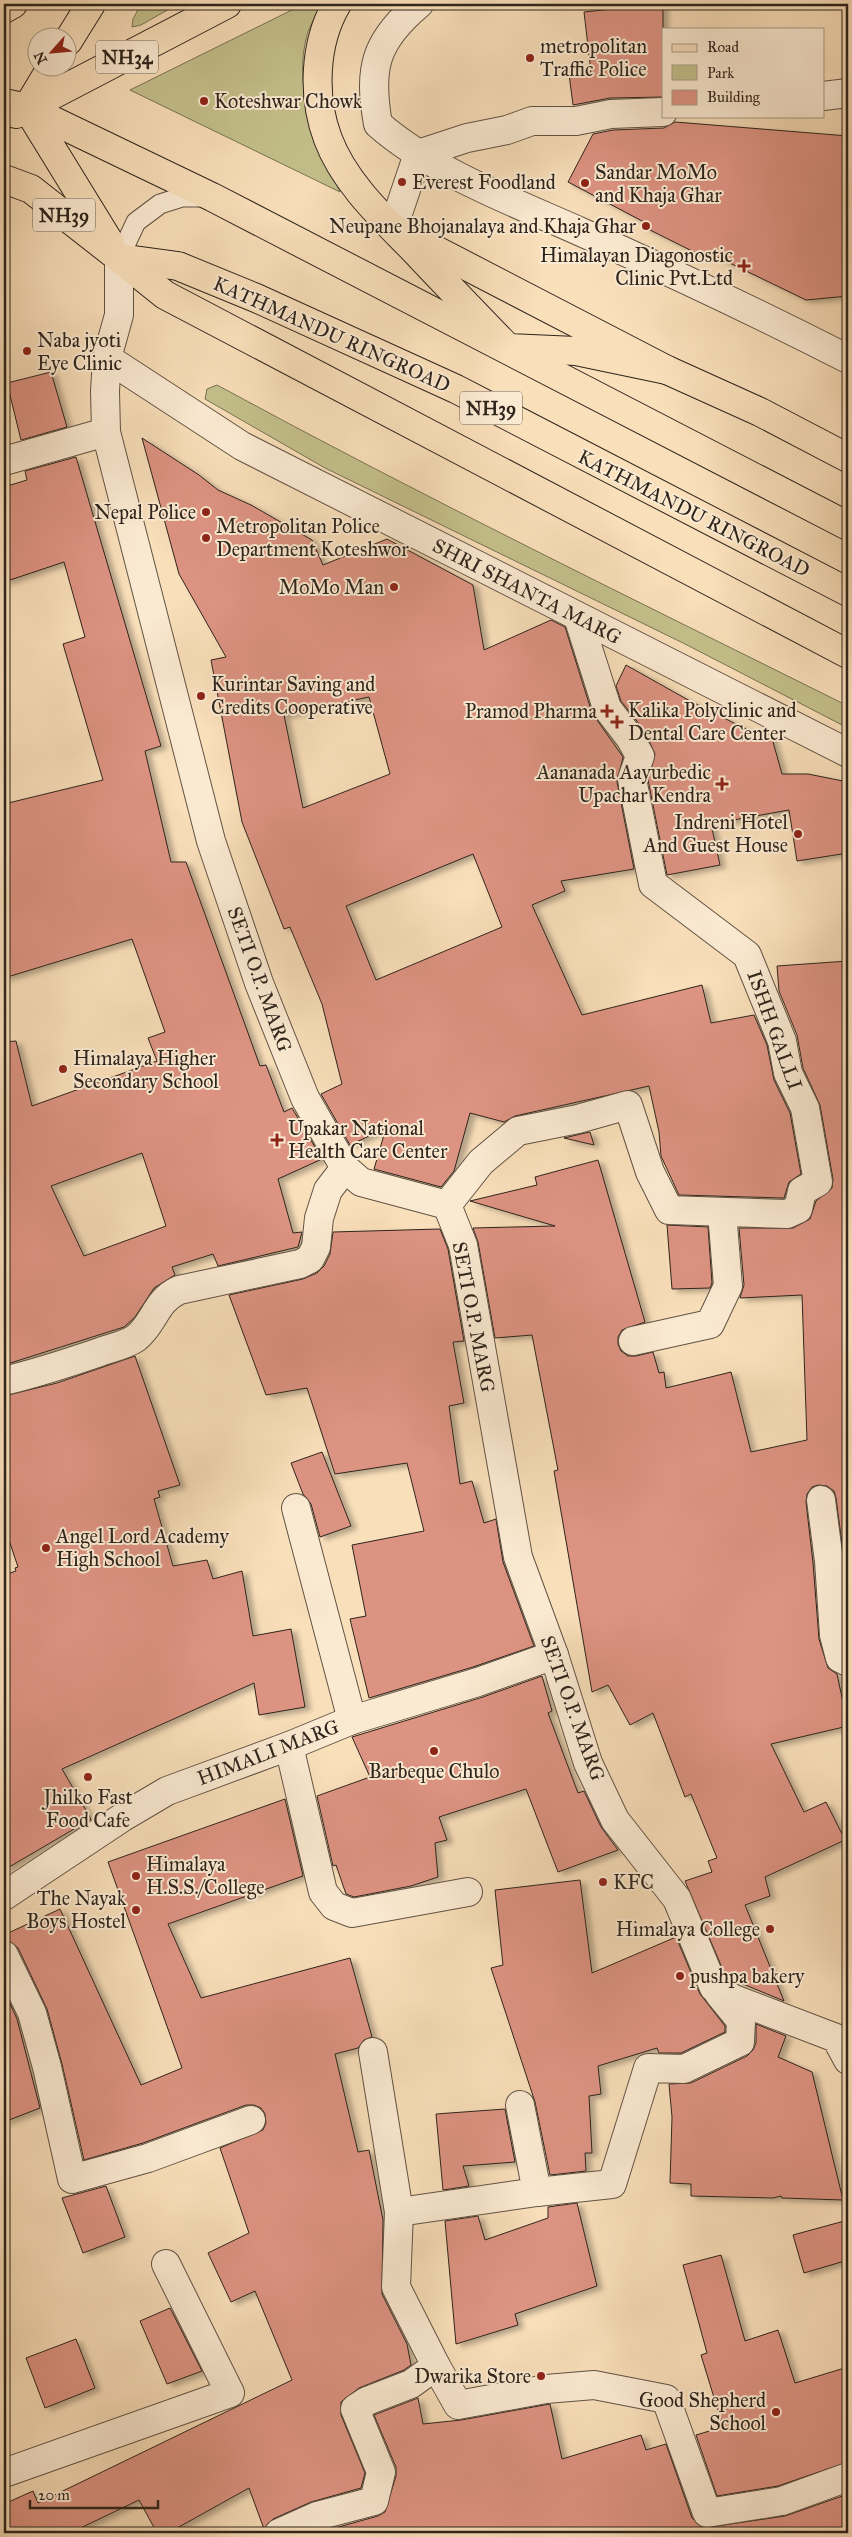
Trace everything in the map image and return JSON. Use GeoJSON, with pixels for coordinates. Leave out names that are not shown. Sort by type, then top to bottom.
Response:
{"type":"FeatureCollection","features":[{"type":"Feature","properties":{"kind":"main road"},"geometry":{"type":"LineString","coordinates":[[4,9],[13,4]]}},
{"type":"Feature","properties":{"kind":"main road"},"geometry":{"type":"LineString","coordinates":[[76,28],[90,4]]}},
{"type":"Feature","properties":{"kind":"main road","name":"NH34"},"geometry":{"type":"LineString","coordinates":[[11,111],[227,4]]}},
{"type":"Feature","properties":{"kind":"main road"},"geometry":{"type":"LineString","coordinates":[[337,4],[328,19],[319,58],[318,94],[328,139],[349,179],[393,228],[508,348],[576,351],[667,370]]}},
{"type":"Feature","properties":{"kind":"main road"},"geometry":{"type":"LineString","coordinates":[[11,111],[42,78]]}},
{"type":"Feature","properties":{"kind":"main road"},"geometry":{"type":"LineString","coordinates":[[11,111],[212,197],[508,348],[848,526]]}},
{"type":"Feature","properties":{"kind":"main road"},"geometry":{"type":"LineString","coordinates":[[11,111],[119,258],[164,295],[848,654]]}},
{"type":"Feature","properties":{"kind":"main road","name":"NH39"},"geometry":{"type":"LineString","coordinates":[[4,179],[31,189],[119,258]]}},
{"type":"Feature","properties":{"kind":"main road"},"geometry":{"type":"LineString","coordinates":[[393,228],[667,370],[760,412],[848,458]]}},
{"type":"Feature","properties":{"kind":"main road","name":"KATHMANDU RINGROAD"},"geometry":{"type":"LineString","coordinates":[[119,258],[178,266],[256,298],[456,389],[848,592]]}},
{"type":"Feature","properties":{"kind":"street"},"geometry":{"type":"LineString","coordinates":[[419,4],[402,18],[379,49],[373,78],[378,124],[405,147],[498,194],[734,301],[848,359]]}},
{"type":"Feature","properties":{"kind":"street"},"geometry":{"type":"LineString","coordinates":[[824,96],[848,93]]}},
{"type":"Feature","properties":{"kind":"street"},"geometry":{"type":"LineString","coordinates":[[418,154],[467,138],[507,130],[532,121],[576,121],[611,114],[662,112]]}},
{"type":"Feature","properties":{"kind":"street"},"geometry":{"type":"LineString","coordinates":[[393,228],[418,154]]}},
{"type":"Feature","properties":{"kind":"street","name":"SETI O.P. MARG"},"geometry":{"type":"LineString","coordinates":[[119,258],[119,315],[107,358],[105,391],[106,432],[211,841],[259,983],[305,1098],[345,1168],[361,1182],[447,1205],[463,1245],[518,1557],[554,1656],[588,1764],[596,1777],[615,1820],[678,1899],[714,1988],[741,2021],[740,2042],[684,2069],[648,2068],[612,2184],[537,2192]]}},
{"type":"Feature","properties":{"kind":"street","name":"SHRI SHANTA MARG"},"geometry":{"type":"LineString","coordinates":[[107,358],[242,446],[848,753]]}},
{"type":"Feature","properties":{"kind":"street"},"geometry":{"type":"LineString","coordinates":[[4,461],[106,432]]}},
{"type":"Feature","properties":{"kind":"street","name":"ISHH GALLI"},"geometry":{"type":"LineString","coordinates":[[447,1205],[481,1162],[518,1131],[578,1120],[628,1104],[650,1172],[669,1210],[788,1214],[798,1209],[802,1191],[818,1182],[805,1108],[788,1073],[782,1041],[747,955],[654,884],[632,779],[640,756],[630,738],[607,708],[578,617]]}},
{"type":"Feature","properties":{"kind":"street"},"geometry":{"type":"LineString","coordinates":[[4,1381],[60,1367],[136,1338],[147,1326],[161,1302],[168,1295],[180,1290],[300,1264],[310,1259],[316,1247],[319,1218],[328,1190],[345,1168]]}},
{"type":"Feature","properties":{"kind":"street"},"geometry":{"type":"LineString","coordinates":[[633,1341],[710,1324],[728,1286],[722,1212]]}},
{"type":"Feature","properties":{"kind":"street"},"geometry":{"type":"LineString","coordinates":[[821,1500],[829,1560],[834,1635],[840,1658],[848,1662]]}},
{"type":"Feature","properties":{"kind":"street"},"geometry":{"type":"LineString","coordinates":[[296,1508],[352,1720]]}},
{"type":"Feature","properties":{"kind":"street","name":"HIMALI MARG"},"geometry":{"type":"LineString","coordinates":[[4,1896],[123,1817],[167,1791],[289,1746],[352,1720],[478,1682],[554,1656]]}},
{"type":"Feature","properties":{"kind":"street"},"geometry":{"type":"LineString","coordinates":[[289,1746],[323,1892],[334,1906],[352,1914],[468,1892]]}},
{"type":"Feature","properties":{"kind":"street"},"geometry":{"type":"LineString","coordinates":[[4,1955],[32,2013],[47,2067],[72,2179],[148,2158],[251,2120]]}},
{"type":"Feature","properties":{"kind":"street"},"geometry":{"type":"LineString","coordinates":[[714,1988],[734,1999],[836,2038],[848,2060]]}},
{"type":"Feature","properties":{"kind":"street"},"geometry":{"type":"LineString","coordinates":[[373,2052],[398,2212],[396,2286],[458,2405],[546,2389],[594,2385],[666,2399],[707,2513],[782,2501],[848,2477]]}},
{"type":"Feature","properties":{"kind":"street"},"geometry":{"type":"LineString","coordinates":[[398,2212],[537,2192],[520,2105]]}},
{"type":"Feature","properties":{"kind":"street"},"geometry":{"type":"LineString","coordinates":[[4,2473],[230,2393],[166,2264]]}},
{"type":"Feature","properties":{"kind":"street"},"geometry":{"type":"LineString","coordinates":[[278,2533],[317,2516],[374,2501],[381,2472],[355,2409],[367,2401],[411,2384],[436,2366]]}},
{"type":"Feature","properties":{"kind":"lane"},"geometry":{"type":"LineString","coordinates":[[119,258],[136,222],[160,204],[182,197],[212,197]]}},
{"type":"Feature","properties":{"kind":"green space"},"geometry":{"type":"Polygon","coordinates":[[[141,4],[178,4],[141,25],[132,27],[133,19],[141,4]]]}},
{"type":"Feature","properties":{"kind":"green space"},"geometry":{"type":"Polygon","coordinates":[[[304,4],[322,4],[307,35],[303,56],[303,76],[305,96],[316,135],[340,192],[130,90],[304,4]]]}},
{"type":"Feature","properties":{"kind":"green space"},"geometry":{"type":"Polygon","coordinates":[[[217,385],[452,509],[848,706],[848,728],[685,644],[325,468],[205,399],[207,389],[217,385]]]}},
{"type":"Feature","properties":{"kind":"building"},"geometry":{"type":"Polygon","coordinates":[[[663,4],[662,97],[610,98],[573,105],[569,74],[591,72],[584,12],[663,4]]]}},
{"type":"Feature","properties":{"kind":"building"},"geometry":{"type":"Polygon","coordinates":[[[675,122],[848,136],[848,296],[806,300],[707,252],[706,258],[642,226],[644,222],[568,182],[593,134],[613,130],[664,128],[675,122]]]}},
{"type":"Feature","properties":{"kind":"building"},"geometry":{"type":"Polygon","coordinates":[[[51,372],[67,427],[21,440],[7,383],[51,372]]]}},
{"type":"Feature","properties":{"kind":"building"},"geometry":{"type":"Polygon","coordinates":[[[142,438],[199,475],[218,490],[251,505],[312,540],[323,565],[387,539],[473,585],[484,650],[551,620],[565,627],[592,713],[623,757],[617,782],[634,869],[561,881],[565,891],[532,905],[582,1015],[702,985],[711,1023],[754,1015],[767,1045],[774,1080],[790,1113],[801,1174],[789,1182],[784,1198],[679,1195],[661,1156],[659,1132],[649,1086],[515,1116],[504,1122],[470,1113],[454,1171],[441,1187],[374,1169],[386,1128],[350,1145],[321,1094],[342,1084],[322,1004],[290,927],[284,929],[242,822],[211,660],[226,657],[179,574],[142,438]],[[369,697],[284,715],[303,808],[390,774],[369,697]],[[473,854],[346,906],[376,980],[502,927],[473,854]]]}},
{"type":"Feature","properties":{"kind":"building"},"geometry":{"type":"Polygon","coordinates":[[[76,457],[161,746],[145,751],[171,862],[186,862],[260,1066],[266,1065],[284,1112],[292,1108],[322,1159],[278,1179],[293,1233],[302,1232],[298,1247],[218,1266],[213,1254],[172,1267],[175,1275],[154,1288],[135,1317],[124,1327],[4,1365],[4,1042],[16,1041],[32,1106],[157,1061],[148,1038],[165,1032],[132,939],[4,978],[4,804],[103,780],[63,644],[85,637],[64,562],[4,582],[4,487],[27,480],[25,471],[76,457]],[[142,1153],[51,1186],[84,1256],[166,1226],[142,1153]]]}},
{"type":"Feature","properties":{"kind":"building"},"geometry":{"type":"Polygon","coordinates":[[[626,665],[690,701],[750,731],[770,731],[782,774],[808,774],[848,782],[848,853],[797,861],[789,810],[711,824],[720,865],[667,875],[648,780],[655,754],[644,730],[621,701],[616,686],[626,665]]]}},
{"type":"Feature","properties":{"kind":"building"},"geometry":{"type":"Polygon","coordinates":[[[848,961],[848,1614],[844,1559],[834,1491],[827,1486],[818,1485],[812,1487],[807,1494],[806,1502],[819,1639],[828,1668],[837,1674],[848,1726],[771,1744],[804,1812],[826,1802],[845,1840],[765,1877],[770,1896],[745,1905],[784,2001],[726,1977],[685,1881],[712,1872],[708,1861],[717,1858],[691,1794],[685,1797],[653,1713],[630,1725],[608,1685],[592,1692],[554,1471],[558,1470],[532,1335],[495,1338],[478,1242],[473,1228],[555,1226],[470,1201],[537,1185],[535,1177],[598,1160],[645,1322],[622,1330],[618,1337],[621,1351],[628,1356],[653,1352],[659,1373],[664,1372],[666,1388],[731,1372],[751,1452],[807,1440],[802,1295],[740,1298],[744,1285],[739,1228],[793,1228],[810,1219],[816,1201],[832,1188],[833,1179],[820,1105],[803,1068],[797,1035],[779,991],[777,966],[848,961]]]}},
{"type":"Feature","properties":{"kind":"building"},"geometry":{"type":"Polygon","coordinates":[[[590,1132],[594,1145],[564,1138],[581,1134],[590,1132]]]}},
{"type":"Feature","properties":{"kind":"building"},"geometry":{"type":"Polygon","coordinates":[[[667,1225],[708,1227],[712,1283],[710,1288],[672,1289],[667,1225]]]}},
{"type":"Feature","properties":{"kind":"building"},"geometry":{"type":"Polygon","coordinates":[[[440,1229],[448,1249],[464,1341],[453,1342],[464,1403],[449,1406],[460,1484],[472,1481],[484,1523],[496,1519],[503,1562],[534,1646],[473,1667],[369,1698],[350,1619],[366,1616],[352,1545],[424,1531],[407,1463],[335,1474],[307,1388],[266,1395],[229,1295],[303,1279],[317,1273],[324,1266],[330,1254],[333,1232],[440,1229]]]}},
{"type":"Feature","properties":{"kind":"building"},"geometry":{"type":"Polygon","coordinates":[[[135,1356],[180,1485],[158,1491],[160,1497],[154,1499],[173,1566],[207,1560],[213,1579],[242,1571],[253,1636],[291,1629],[305,1707],[259,1715],[254,1683],[62,1769],[91,1819],[4,1870],[4,1575],[16,1571],[15,1568],[18,1567],[4,1525],[4,1396],[57,1383],[135,1356]]]}},
{"type":"Feature","properties":{"kind":"building"},"geometry":{"type":"Polygon","coordinates":[[[322,1452],[351,1526],[320,1537],[311,1504],[303,1494],[291,1463],[322,1452]]]}},
{"type":"Feature","properties":{"kind":"building"},"geometry":{"type":"Polygon","coordinates":[[[542,1676],[552,1711],[548,1713],[578,1793],[584,1791],[601,1827],[618,1850],[558,1872],[526,1789],[439,1817],[447,1840],[435,1843],[438,1877],[411,1886],[354,1897],[346,1894],[336,1865],[333,1866],[317,1796],[370,1777],[352,1737],[483,1697],[542,1676]]]}},
{"type":"Feature","properties":{"kind":"building"},"geometry":{"type":"Polygon","coordinates":[[[285,1799],[303,1876],[168,1924],[201,1998],[350,1958],[372,2037],[364,2040],[358,2048],[335,2054],[358,2152],[369,2150],[383,2220],[382,2294],[407,2344],[411,2365],[404,2370],[359,2388],[341,2402],[341,2415],[365,2473],[361,2488],[311,2502],[273,2519],[264,2529],[249,2488],[168,2533],[157,2533],[139,2500],[70,2533],[4,2533],[4,2504],[33,2491],[38,2503],[292,2380],[255,2291],[231,2302],[208,2253],[249,2233],[220,2148],[263,2130],[266,2123],[265,2114],[261,2108],[254,2105],[246,2105],[143,2143],[84,2160],[47,2009],[18,1948],[9,1941],[6,1934],[60,1909],[141,2085],[182,2068],[108,1862],[285,1799]]]}},
{"type":"Feature","properties":{"kind":"building"},"geometry":{"type":"Polygon","coordinates":[[[580,1880],[592,1973],[676,1937],[700,1994],[725,2026],[725,2032],[681,2053],[659,2053],[657,2048],[598,2066],[601,2094],[589,2096],[592,2153],[585,2153],[586,2171],[550,2175],[535,2102],[491,1968],[503,1965],[495,1890],[580,1880]]]}},
{"type":"Feature","properties":{"kind":"building"},"geometry":{"type":"Polygon","coordinates":[[[4,1990],[17,2019],[40,2108],[4,2122],[4,1990]]]}},
{"type":"Feature","properties":{"kind":"building"},"geometry":{"type":"Polygon","coordinates":[[[756,2024],[786,2036],[778,2057],[812,2072],[843,2200],[782,2198],[781,2196],[773,2198],[691,2196],[691,2184],[670,2183],[672,2117],[669,2084],[691,2083],[747,2056],[753,2050],[756,2043],[756,2024]]]}},
{"type":"Feature","properties":{"kind":"building"},"geometry":{"type":"Polygon","coordinates":[[[505,2109],[515,2162],[463,2166],[469,2186],[443,2190],[436,2114],[505,2109]]]}},
{"type":"Feature","properties":{"kind":"building"},"geometry":{"type":"Polygon","coordinates":[[[106,2186],[125,2237],[83,2253],[62,2198],[106,2186]]]}},
{"type":"Feature","properties":{"kind":"building"},"geometry":{"type":"Polygon","coordinates":[[[577,2203],[597,2286],[515,2314],[518,2325],[456,2344],[445,2221],[478,2216],[485,2240],[548,2218],[548,2207],[577,2203]]]}},
{"type":"Feature","properties":{"kind":"building"},"geometry":{"type":"Polygon","coordinates":[[[848,2220],[848,2260],[804,2273],[793,2235],[848,2220]]]}},
{"type":"Feature","properties":{"kind":"building","name":"Good Shepherd School"},"geometry":{"type":"Polygon","coordinates":[[[721,2255],[745,2341],[778,2330],[795,2383],[848,2367],[848,2462],[778,2486],[717,2496],[696,2435],[723,2427],[701,2355],[707,2353],[683,2265],[721,2255]]]}},
{"type":"Feature","properties":{"kind":"building"},"geometry":{"type":"Polygon","coordinates":[[[170,2308],[202,2371],[167,2384],[140,2321],[170,2308]]]}},
{"type":"Feature","properties":{"kind":"building"},"geometry":{"type":"Polygon","coordinates":[[[76,2339],[95,2388],[45,2408],[26,2358],[76,2339]]]}},
{"type":"Feature","properties":{"kind":"building"},"geometry":{"type":"Polygon","coordinates":[[[418,2398],[423,2424],[461,2420],[550,2404],[562,2459],[641,2435],[646,2450],[666,2444],[692,2518],[703,2528],[785,2516],[848,2494],[848,2533],[317,2533],[378,2516],[385,2512],[396,2476],[396,2467],[374,2415],[418,2398]]]}},
{"type":"Feature","properties":{"kind":"place","name":"metropolitan Traffic Police"},"geometry":{"type":"Point","coordinates":[530,58]}},
{"type":"Feature","properties":{"kind":"place","name":"Koteshwar Chowk"},"geometry":{"type":"Point","coordinates":[204,101]}},
{"type":"Feature","properties":{"kind":"place","name":"Everest Foodland"},"geometry":{"type":"Point","coordinates":[402,182]}},
{"type":"Feature","properties":{"kind":"place","name":"Sandar MoMo and Khaja Ghar"},"geometry":{"type":"Point","coordinates":[585,183]}},
{"type":"Feature","properties":{"kind":"place","name":"Neupane Bhojanalaya and Khaja Ghar"},"geometry":{"type":"Point","coordinates":[646,226]}},
{"type":"Feature","properties":{"kind":"place","name":"Himalayan Diagonostic Clinic Pvt.Ltd"},"geometry":{"type":"Point","coordinates":[744,266]}},
{"type":"Feature","properties":{"kind":"place","name":"Naba jyoti Eye Clinic"},"geometry":{"type":"Point","coordinates":[27,351]}},
{"type":"Feature","properties":{"kind":"place","name":"Nepal Police"},"geometry":{"type":"Point","coordinates":[206,512]}},
{"type":"Feature","properties":{"kind":"place","name":"Metropolitan Police Department Koteshwor"},"geometry":{"type":"Point","coordinates":[206,538]}},
{"type":"Feature","properties":{"kind":"place","name":"MoMo Man"},"geometry":{"type":"Point","coordinates":[394,587]}},
{"type":"Feature","properties":{"kind":"place","name":"Kurintar Saving and Credits Cooperative"},"geometry":{"type":"Point","coordinates":[201,696]}},
{"type":"Feature","properties":{"kind":"place","name":"Pramod Pharma"},"geometry":{"type":"Point","coordinates":[607,711]}},
{"type":"Feature","properties":{"kind":"place","name":"Kalika Polyclinic and Dental Care Center"},"geometry":{"type":"Point","coordinates":[617,722]}},
{"type":"Feature","properties":{"kind":"place","name":"Aananada Aayurbedic Upachar Kendra"},"geometry":{"type":"Point","coordinates":[722,784]}},
{"type":"Feature","properties":{"kind":"place","name":"Indreni Hotel And Guest House"},"geometry":{"type":"Point","coordinates":[798,834]}},
{"type":"Feature","properties":{"kind":"place","name":"Himalaya Higher Secondary School"},"geometry":{"type":"Point","coordinates":[63,1069]}},
{"type":"Feature","properties":{"kind":"place","name":"Upakar National Health Care Center"},"geometry":{"type":"Point","coordinates":[277,1140]}},
{"type":"Feature","properties":{"kind":"place","name":"Angel Lord Academy High School"},"geometry":{"type":"Point","coordinates":[46,1548]}},
{"type":"Feature","properties":{"kind":"place","name":"Barbeque Chulo"},"geometry":{"type":"Point","coordinates":[434,1751]}},
{"type":"Feature","properties":{"kind":"place","name":"Jhilko Fast Food Cafe"},"geometry":{"type":"Point","coordinates":[88,1777]}},
{"type":"Feature","properties":{"kind":"place","name":"Himalaya H.S.S./College"},"geometry":{"type":"Point","coordinates":[136,1876]}},
{"type":"Feature","properties":{"kind":"place","name":"KFC"},"geometry":{"type":"Point","coordinates":[603,1882]}},
{"type":"Feature","properties":{"kind":"place","name":"The Nayak Boys Hostel"},"geometry":{"type":"Point","coordinates":[136,1910]}},
{"type":"Feature","properties":{"kind":"place","name":"Himalaya College"},"geometry":{"type":"Point","coordinates":[770,1929]}},
{"type":"Feature","properties":{"kind":"place","name":"pushpa bakery"},"geometry":{"type":"Point","coordinates":[680,1976]}},
{"type":"Feature","properties":{"kind":"place","name":"Dwarika Store"},"geometry":{"type":"Point","coordinates":[541,2376]}},
{"type":"Feature","properties":{"kind":"place","name":"Good Shepherd School"},"geometry":{"type":"Point","coordinates":[776,2412]}}]}
